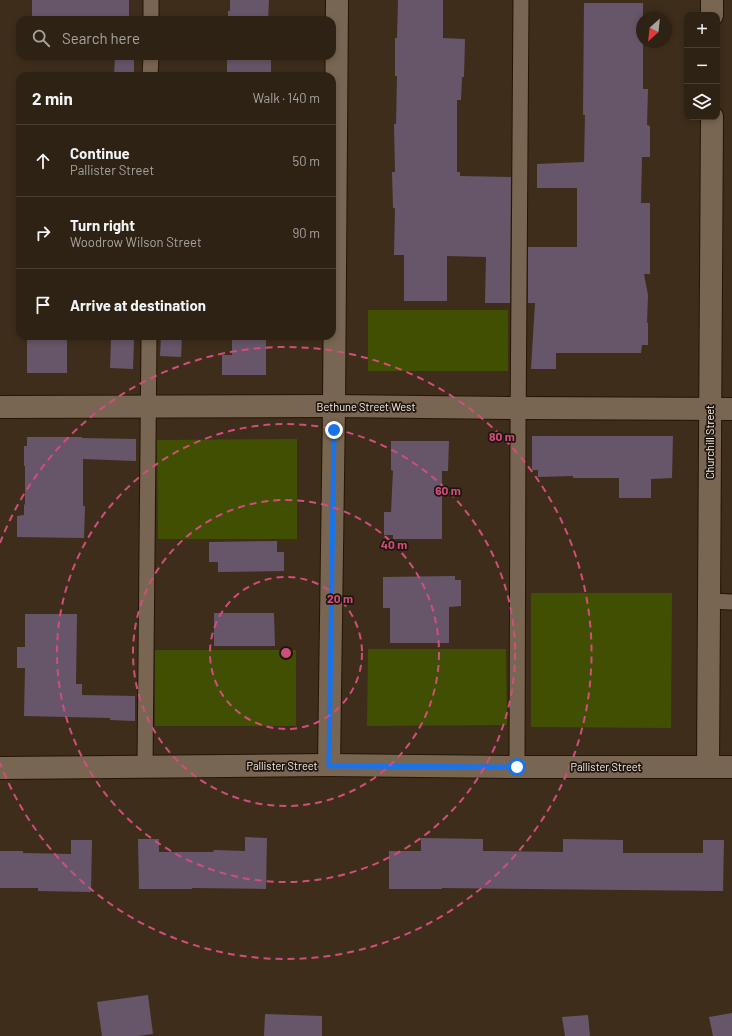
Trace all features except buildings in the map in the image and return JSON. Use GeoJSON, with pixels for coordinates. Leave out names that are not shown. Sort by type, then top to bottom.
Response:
{"type":"FeatureCollection","features":[{"type":"Feature","properties":{"kind":"street"},"geometry":{"type":"LineString","coordinates":[[336,135],[337,0]]}},
{"type":"Feature","properties":{"kind":"street"},"geometry":{"type":"LineString","coordinates":[[712,0],[712,12]]}},
{"type":"Feature","properties":{"kind":"street","name":"Churchill Street"},"geometry":{"type":"LineString","coordinates":[[708,767],[712,120]]}},
{"type":"Feature","properties":{"kind":"street"},"geometry":{"type":"LineString","coordinates":[[329,766],[334,340]]}},
{"type":"Feature","properties":{"kind":"street","name":"Bethune Street West"},"geometry":{"type":"LineString","coordinates":[[0,407],[334,406],[732,409]]}},
{"type":"Feature","properties":{"kind":"street","name":"Pallister Street"},"geometry":{"type":"LineString","coordinates":[[0,768],[145,766],[732,768]]}},
{"type":"Feature","properties":{"kind":"lane"},"geometry":{"type":"LineString","coordinates":[[151,0],[151,16]]}},
{"type":"Feature","properties":{"kind":"lane"},"geometry":{"type":"LineString","coordinates":[[517,767],[521,0]]}},
{"type":"Feature","properties":{"kind":"lane"},"geometry":{"type":"LineString","coordinates":[[150,72],[151,60]]}},
{"type":"Feature","properties":{"kind":"lane"},"geometry":{"type":"LineString","coordinates":[[145,766],[149,340]]}},
{"type":"Feature","properties":{"kind":"lane"},"geometry":{"type":"LineString","coordinates":[[709,601],[732,602]]}},
{"type":"Feature","properties":{"kind":"green space"},"geometry":{"type":"Polygon","coordinates":[[[368,310],[508,310],[508,371],[368,371],[368,310]]]}},
{"type":"Feature","properties":{"kind":"green space"},"geometry":{"type":"Polygon","coordinates":[[[297,439],[297,539],[158,539],[157,440],[297,439]]]}},
{"type":"Feature","properties":{"kind":"green space"},"geometry":{"type":"Polygon","coordinates":[[[531,593],[672,593],[671,728],[531,727],[531,593]]]}},
{"type":"Feature","properties":{"kind":"green space"},"geometry":{"type":"Polygon","coordinates":[[[368,649],[506,649],[507,725],[367,726],[368,649]]]}},
{"type":"Feature","properties":{"kind":"green space"},"geometry":{"type":"Polygon","coordinates":[[[155,650],[296,650],[296,726],[155,726],[155,650]]]}},
{"type":"Feature","properties":{"kind":"route"},"geometry":{"type":"LineString","coordinates":[[334,430],[329,766],[517,767]]}}]}
